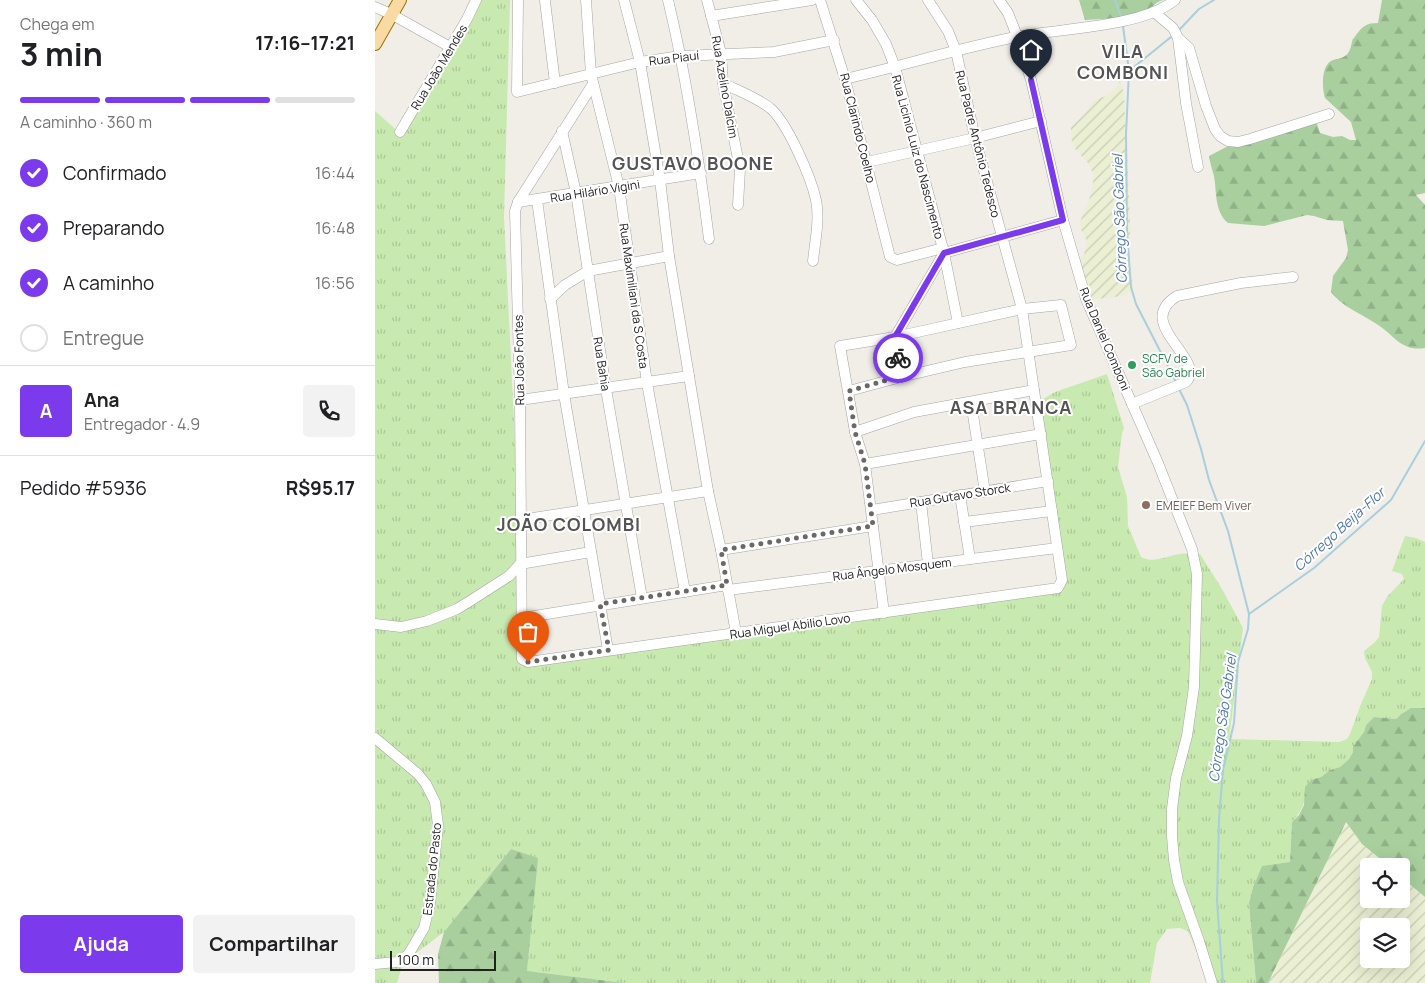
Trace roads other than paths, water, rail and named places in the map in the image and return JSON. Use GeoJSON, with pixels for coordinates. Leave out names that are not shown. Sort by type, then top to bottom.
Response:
{"type":"FeatureCollection","features":[{"type":"Feature","properties":{"kind":"main road"},"geometry":{"type":"LineString","coordinates":[[375,44],[400,0]]}},
{"type":"Feature","properties":{"kind":"street","name":"Rua João Mendes"},"geometry":{"type":"LineString","coordinates":[[400,132],[467,19],[476,0]]}},
{"type":"Feature","properties":{"kind":"street","name":"Rua Piauí"},"geometry":{"type":"LineString","coordinates":[[518,0],[517,92],[555,83],[592,79],[640,62],[681,56],[774,52],[834,40]]}},
{"type":"Feature","properties":{"kind":"street","name":"Rua Maximiliani da S Costa"},"geometry":{"type":"LineString","coordinates":[[586,0],[592,79],[619,187],[647,383],[685,592]]}},
{"type":"Feature","properties":{"kind":"street"},"geometry":{"type":"LineString","coordinates":[[624,0],[640,62],[660,180],[669,256],[708,491],[736,633]]}},
{"type":"Feature","properties":{"kind":"street"},"geometry":{"type":"LineString","coordinates":[[668,0],[681,56],[701,173],[709,239]]}},
{"type":"Feature","properties":{"kind":"street","name":"Rua Azelino Dalcim"},"geometry":{"type":"LineString","coordinates":[[707,0],[721,54],[723,83],[740,168],[738,205]]}},
{"type":"Feature","properties":{"kind":"street"},"geometry":{"type":"LineString","coordinates":[[711,16],[812,0]]}},
{"type":"Feature","properties":{"kind":"street","name":"Rua Clarindo Coelho"},"geometry":{"type":"LineString","coordinates":[[820,0],[845,80],[890,257],[897,260],[943,251]]}},
{"type":"Feature","properties":{"kind":"street","name":"Rua Licinio Luiz do Nascimento"},"geometry":{"type":"LineString","coordinates":[[856,0],[872,20],[887,44],[895,68],[943,251],[958,323]]}},
{"type":"Feature","properties":{"kind":"street","name":"Rua Padre Antônio Tedesco"},"geometry":{"type":"LineString","coordinates":[[928,0],[948,31],[956,51],[975,138],[1022,309],[1062,580],[1058,588]]}},
{"type":"Feature","properties":{"kind":"street","name":"Rua Daniel Comboni"},"geometry":{"type":"LineString","coordinates":[[999,0],[1017,36],[1031,80],[1063,220],[1087,299],[1192,549],[1197,574],[1193,687],[1187,736],[1176,778],[1172,809],[1172,836],[1178,882],[1211,982]]}},
{"type":"Feature","properties":{"kind":"street"},"geometry":{"type":"LineString","coordinates":[[845,80],[1017,36],[1122,20],[1154,12],[1175,0]]}},
{"type":"Feature","properties":{"kind":"street"},"geometry":{"type":"LineString","coordinates":[[545,1],[555,83]]}},
{"type":"Feature","properties":{"kind":"street"},"geometry":{"type":"LineString","coordinates":[[375,8],[391,14],[450,47]]}},
{"type":"Feature","properties":{"kind":"street"},"geometry":{"type":"LineString","coordinates":[[1154,12],[1173,28],[1178,38],[1186,104],[1198,166]]}},
{"type":"Feature","properties":{"kind":"street"},"geometry":{"type":"LineString","coordinates":[[1178,38],[1189,48],[1206,106],[1215,128],[1220,136],[1228,141],[1238,142],[1250,139],[1329,114]]}},
{"type":"Feature","properties":{"kind":"street","name":"Rua João Fontes"},"geometry":{"type":"LineString","coordinates":[[522,659],[520,400],[515,210],[592,79]]}},
{"type":"Feature","properties":{"kind":"street"},"geometry":{"type":"LineString","coordinates":[[723,83],[764,104],[781,120],[807,175],[816,200],[817,216],[813,261]]}},
{"type":"Feature","properties":{"kind":"street"},"geometry":{"type":"LineString","coordinates":[[867,162],[975,138],[1041,120]]}},
{"type":"Feature","properties":{"kind":"street","name":"Rua Bahia"},"geometry":{"type":"LineString","coordinates":[[562,131],[576,194],[606,389],[642,598]]}},
{"type":"Feature","properties":{"kind":"street","name":"Rua Hilário Vigini"},"geometry":{"type":"LineString","coordinates":[[518,202],[701,173]]}},
{"type":"Feature","properties":{"kind":"street"},"geometry":{"type":"LineString","coordinates":[[537,200],[565,394],[609,650]]}},
{"type":"Feature","properties":{"kind":"street"},"geometry":{"type":"LineString","coordinates":[[901,376],[895,337],[943,251],[1063,220]]}},
{"type":"Feature","properties":{"kind":"street"},"geometry":{"type":"LineString","coordinates":[[550,299],[565,286],[588,272],[629,262],[669,256]]}},
{"type":"Feature","properties":{"kind":"street"},"geometry":{"type":"LineString","coordinates":[[1132,404],[1182,383],[1190,368],[1164,325],[1164,311],[1171,300],[1177,296],[1241,283],[1293,277]]}},
{"type":"Feature","properties":{"kind":"street"},"geometry":{"type":"LineString","coordinates":[[849,391],[901,376],[965,362],[1071,345],[1061,305],[1022,309],[895,337],[840,346],[855,432],[865,464],[884,613]]}},
{"type":"Feature","properties":{"kind":"street"},"geometry":{"type":"LineString","coordinates":[[520,400],[689,376]]}},
{"type":"Feature","properties":{"kind":"street"},"geometry":{"type":"LineString","coordinates":[[855,432],[914,412],[1034,390]]}},
{"type":"Feature","properties":{"kind":"street"},"geometry":{"type":"LineString","coordinates":[[971,402],[985,492]]}},
{"type":"Feature","properties":{"kind":"street"},"geometry":{"type":"LineString","coordinates":[[865,464],[1041,434]]}},
{"type":"Feature","properties":{"kind":"street","name":"Rua Gutavo Storck"},"geometry":{"type":"LineString","coordinates":[[872,510],[1048,481]]}},
{"type":"Feature","properties":{"kind":"street"},"geometry":{"type":"LineString","coordinates":[[520,520],[708,491]]}},
{"type":"Feature","properties":{"kind":"street"},"geometry":{"type":"LineString","coordinates":[[960,495],[969,559]]}},
{"type":"Feature","properties":{"kind":"street"},"geometry":{"type":"LineString","coordinates":[[921,502],[927,564]]}},
{"type":"Feature","properties":{"kind":"street"},"geometry":{"type":"LineString","coordinates":[[964,522],[1052,510]]}},
{"type":"Feature","properties":{"kind":"street"},"geometry":{"type":"LineString","coordinates":[[721,550],[873,526]]}},
{"type":"Feature","properties":{"kind":"street","name":"Rua Ângelo Mosquem"},"geometry":{"type":"LineString","coordinates":[[522,618],[600,604],[685,592],[1057,548]]}},
{"type":"Feature","properties":{"kind":"street"},"geometry":{"type":"LineString","coordinates":[[375,624],[407,626],[442,615],[457,609],[509,576],[520,564],[591,552]]}},
{"type":"Feature","properties":{"kind":"street","name":"Rua Miguel Abilio Lovo"},"geometry":{"type":"LineString","coordinates":[[522,659],[528,662],[1058,588]]}},
{"type":"Feature","properties":{"kind":"street","name":"Estrada do Pasto"},"geometry":{"type":"LineString","coordinates":[[375,738],[418,774],[426,784],[435,802],[438,825],[430,903],[424,928],[408,955],[395,962],[375,964]]}},
{"type":"Feature","properties":{"kind":"waterway","name":"Córrego São Gabriel"},"geometry":{"type":"LineString","coordinates":[[1115,0],[1122,19]]}},
{"type":"Feature","properties":{"kind":"waterway"},"geometry":{"type":"LineString","coordinates":[[1180,29],[1199,9],[1214,0]]}},
{"type":"Feature","properties":{"kind":"waterway","name":"Córrego São Gabriel"},"geometry":{"type":"LineString","coordinates":[[1123,26],[1129,71],[1126,134],[1127,233],[1131,287],[1136,304],[1176,382]]}},
{"type":"Feature","properties":{"kind":"waterway"},"geometry":{"type":"LineString","coordinates":[[1129,71],[1171,37]]}},
{"type":"Feature","properties":{"kind":"waterway","name":"Córrego São Gabriel"},"geometry":{"type":"LineString","coordinates":[[1179,389],[1187,405],[1209,480],[1228,531],[1249,614],[1248,629],[1238,662],[1234,723],[1223,770],[1219,819],[1217,901],[1223,983]]}},
{"type":"Feature","properties":{"kind":"waterway","name":"Córrego Beija-Flor"},"geometry":{"type":"LineString","coordinates":[[1249,614],[1314,568],[1391,500],[1425,441]]}},
{"type":"Feature","properties":{"kind":"place","name":"SCFV de São Gabriel"},"geometry":{"type":"Point","coordinates":[1132,365]}},
{"type":"Feature","properties":{"kind":"place","name":"EMEIEF Bem Viver"},"geometry":{"type":"Point","coordinates":[1146,505]}},
{"type":"Feature","properties":{"kind":"district","name":"VILA COMBONI"},"geometry":{"type":"Point","coordinates":[1123,61]}},
{"type":"Feature","properties":{"kind":"district","name":"GUSTAVO BOONE"},"geometry":{"type":"Point","coordinates":[693,163]}},
{"type":"Feature","properties":{"kind":"district","name":"ASA BRANCA"},"geometry":{"type":"Point","coordinates":[1011,407]}},
{"type":"Feature","properties":{"kind":"district","name":"JOÃO COLOMBI"},"geometry":{"type":"Point","coordinates":[569,524]}}]}
